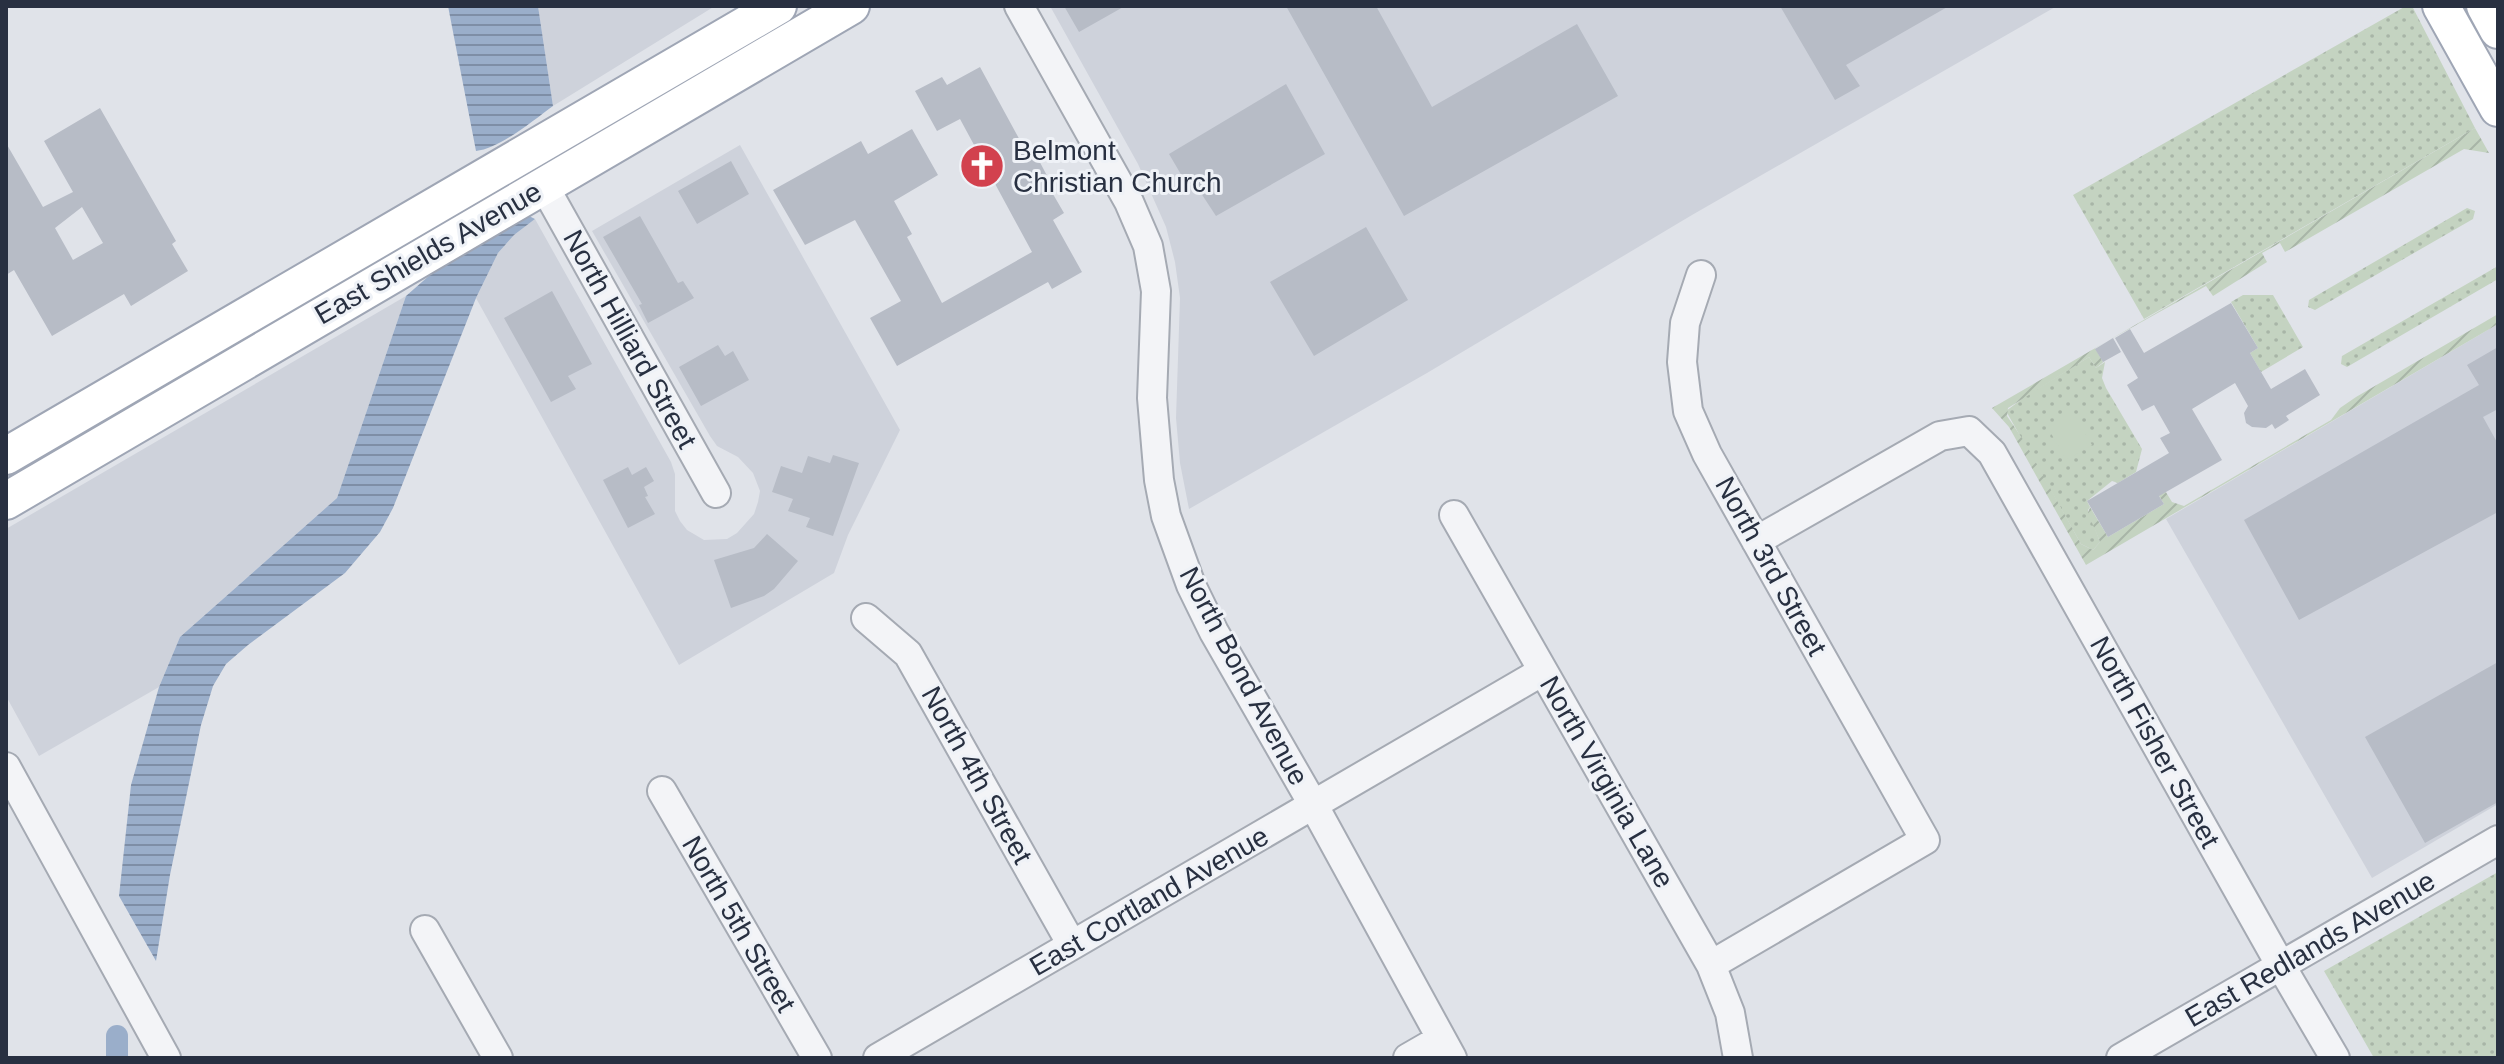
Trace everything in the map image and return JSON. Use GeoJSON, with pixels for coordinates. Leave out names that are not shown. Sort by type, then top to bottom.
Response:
{"type":"FeatureCollection","features":[{"type":"Feature","properties":{"kind":"main road","name":"East Shields Avenue"},"geometry":{"type":"LineString","coordinates":[[6,456],[778,6]]}},
{"type":"Feature","properties":{"kind":"main road","name":"East Shields Avenue"},"geometry":{"type":"LineString","coordinates":[[6,501],[851,6]]}},
{"type":"Feature","properties":{"kind":"main road"},"geometry":{"type":"LineString","coordinates":[[2441,6],[2498,108]]}},
{"type":"Feature","properties":{"kind":"main road"},"geometry":{"type":"LineString","coordinates":[[2485,6],[2498,30]]}},
{"type":"Feature","properties":{"kind":"main road"},"geometry":{"type":"LineString","coordinates":[[544,186],[545,175],[558,154],[608,125],[613,101]]}},
{"type":"Feature","properties":{"kind":"main road"},"geometry":{"type":"LineString","coordinates":[[311,321],[347,278],[457,212],[465,201],[464,187]]}},
{"type":"Feature","properties":{"kind":"street","name":"North Bond Avenue"},"geometry":{"type":"LineString","coordinates":[[1019,6],[1129,202],[1148,246],[1156,291],[1152,398],[1154,438],[1166,516],[1176,546],[1214,632],[1314,806],[1446,1049]]}},
{"type":"Feature","properties":{"kind":"street","name":"North Hilliard Street"},"geometry":{"type":"LineString","coordinates":[[544,186],[716,493]]}},
{"type":"Feature","properties":{"kind":"street","name":"North 3rd Street"},"geometry":{"type":"LineString","coordinates":[[1701,275],[1685,323],[1682,362],[1688,411],[1707,454],[1925,840],[1711,965]]}},
{"type":"Feature","properties":{"kind":"street","name":"North Fisher Street"},"geometry":{"type":"LineString","coordinates":[[1756,541],[1940,436],[1969,431],[1992,453],[2335,1058]]}},
{"type":"Feature","properties":{"kind":"street","name":"North Virginia Lane"},"geometry":{"type":"LineString","coordinates":[[1454,515],[1711,965],[1730,1013],[1738,1058]]}},
{"type":"Feature","properties":{"kind":"street","name":"North 4th Street"},"geometry":{"type":"LineString","coordinates":[[866,618],[908,654],[1072,945]]}},
{"type":"Feature","properties":{"kind":"street","name":"East Cortland Avenue"},"geometry":{"type":"LineString","coordinates":[[878,1058],[1543,671]]}},
{"type":"Feature","properties":{"kind":"street"},"geometry":{"type":"LineString","coordinates":[[6,767],[166,1058]]}},
{"type":"Feature","properties":{"kind":"street","name":"North 5th Street"},"geometry":{"type":"LineString","coordinates":[[662,791],[817,1058]]}},
{"type":"Feature","properties":{"kind":"street","name":"East Redlands Avenue"},"geometry":{"type":"LineString","coordinates":[[2121,1058],[2498,840]]}},
{"type":"Feature","properties":{"kind":"street"},"geometry":{"type":"LineString","coordinates":[[425,930],[498,1058]]}},
{"type":"Feature","properties":{"kind":"street"},"geometry":{"type":"LineString","coordinates":[[1408,1058],[1446,1049]]}},
{"type":"Feature","properties":{"kind":"shaded area"},"geometry":{"type":"Polygon","coordinates":[[[538,6],[715,6],[553,106],[538,6]]]}},
{"type":"Feature","properties":{"kind":"shaded area"},"geometry":{"type":"Polygon","coordinates":[[[1050,6],[2057,6],[1189,509],[1180,463],[1176,418],[1180,298],[1166,227],[1138,164],[1050,6]]]}},
{"type":"Feature","properties":{"kind":"shaded area"},"geometry":{"type":"Polygon","coordinates":[[[740,145],[900,430],[848,535],[834,573],[679,665],[476,298],[498,253],[514,235],[535,219],[671,462],[675,474],[675,511],[680,521],[687,530],[704,540],[727,539],[754,514],[760,491],[753,473],[738,457],[717,446],[710,436],[592,231],[740,145]]]}},
{"type":"Feature","properties":{"kind":"shaded area"},"geometry":{"type":"Polygon","coordinates":[[[406,296],[337,498],[180,637],[159,687],[39,756],[6,696],[6,529],[406,296]]]}},
{"type":"Feature","properties":{"kind":"shaded area"},"geometry":{"type":"Polygon","coordinates":[[[2498,324],[2498,804],[2372,878],[2166,519],[2498,324]]]}},
{"type":"Feature","properties":{"kind":"green space"},"geometry":{"type":"Polygon","coordinates":[[[2406,6],[2412,6],[2475,128],[2144,319],[2073,195],[2406,6]]]}},
{"type":"Feature","properties":{"kind":"green space"},"geometry":{"type":"Polygon","coordinates":[[[2475,128],[2489,153],[2464,149],[2285,252],[2280,243],[2262,253],[2267,262],[2213,296],[2206,286],[2109,340],[2475,128]]]}},
{"type":"Feature","properties":{"kind":"green space"},"geometry":{"type":"Polygon","coordinates":[[[2467,208],[2475,211],[2473,219],[2315,310],[2308,307],[2309,300],[2467,208]]]}},
{"type":"Feature","properties":{"kind":"green space"},"geometry":{"type":"Polygon","coordinates":[[[2498,266],[2498,279],[2347,367],[2341,364],[2342,356],[2498,266]]]}},
{"type":"Feature","properties":{"kind":"green space"},"geometry":{"type":"Polygon","coordinates":[[[2243,295],[2273,295],[2303,347],[2261,372],[2250,353],[2258,348],[2231,302],[2243,295]]]}},
{"type":"Feature","properties":{"kind":"green space"},"geometry":{"type":"Polygon","coordinates":[[[2498,314],[2498,324],[2086,565],[2009,427],[1992,408],[2095,348],[2103,362],[2106,360],[2096,368],[2089,357],[2008,408],[2007,416],[2081,544],[2093,550],[2100,542],[2088,513],[2090,507],[2108,537],[2164,504],[2158,494],[2164,489],[2172,502],[2184,506],[2331,420],[2340,408],[2356,397],[2498,314]]]}},
{"type":"Feature","properties":{"kind":"green space"},"geometry":{"type":"Polygon","coordinates":[[[2089,357],[2096,368],[2105,362],[2102,378],[2106,388],[2142,449],[2136,472],[2118,483],[2112,481],[2087,501],[2100,542],[2093,550],[2081,544],[2006,411],[2089,357]]]}},
{"type":"Feature","properties":{"kind":"green space"},"geometry":{"type":"Polygon","coordinates":[[[2073,413],[2092,445],[2066,460],[2048,428],[2073,413]]]}},
{"type":"Feature","properties":{"kind":"green space"},"geometry":{"type":"Polygon","coordinates":[[[2498,872],[2498,1058],[2374,1058],[2324,971],[2498,872]]]}},
{"type":"Feature","properties":{"kind":"water"},"geometry":{"type":"Polygon","coordinates":[[[448,6],[538,6],[553,106],[516,133],[485,149],[476,151],[448,6]]]}},
{"type":"Feature","properties":{"kind":"water"},"geometry":{"type":"Polygon","coordinates":[[[525,214],[535,219],[514,235],[498,253],[476,298],[393,508],[380,532],[345,573],[226,664],[213,686],[201,725],[156,961],[119,896],[131,785],[159,687],[180,637],[337,498],[406,296],[439,267],[525,214]]]}},
{"type":"Feature","properties":{"kind":"building"},"geometry":{"type":"Polygon","coordinates":[[[1064,6],[1125,6],[1079,32],[1064,6]]]}},
{"type":"Feature","properties":{"kind":"building"},"geometry":{"type":"Polygon","coordinates":[[[1286,6],[1376,6],[1432,107],[1577,24],[1618,96],[1404,216],[1286,6]]]}},
{"type":"Feature","properties":{"kind":"building"},"geometry":{"type":"Polygon","coordinates":[[[1780,6],[1949,6],[1846,65],[1860,86],[1835,100],[1780,6]]]}},
{"type":"Feature","properties":{"kind":"building"},"geometry":{"type":"Polygon","coordinates":[[[980,67],[1029,157],[1035,153],[1053,187],[1050,189],[1064,213],[1053,220],[1082,272],[1052,289],[1048,282],[897,366],[870,318],[901,301],[855,220],[805,245],[773,190],[861,141],[868,154],[912,129],[938,175],[894,201],[912,234],[907,237],[942,303],[1032,252],[960,119],[937,131],[915,91],[942,77],[947,85],[980,67]]]}},
{"type":"Feature","properties":{"kind":"building"},"geometry":{"type":"Polygon","coordinates":[[[1286,84],[1325,154],[1216,216],[1195,184],[1189,188],[1169,154],[1286,84]]]}},
{"type":"Feature","properties":{"kind":"building"},"geometry":{"type":"Polygon","coordinates":[[[100,108],[176,241],[172,244],[188,271],[131,306],[124,294],[52,336],[14,270],[6,275],[6,143],[43,207],[73,192],[44,141],[100,108]],[[82,207],[55,228],[73,260],[103,243],[82,207]]]}},
{"type":"Feature","properties":{"kind":"building"},"geometry":{"type":"Polygon","coordinates":[[[731,161],[749,194],[697,224],[678,191],[731,161]]]}},
{"type":"Feature","properties":{"kind":"building"},"geometry":{"type":"Polygon","coordinates":[[[640,216],[678,283],[683,281],[694,298],[648,323],[639,305],[642,304],[603,237],[640,216]]]}},
{"type":"Feature","properties":{"kind":"building"},"geometry":{"type":"Polygon","coordinates":[[[1366,227],[1408,300],[1314,356],[1270,282],[1366,227]]]}},
{"type":"Feature","properties":{"kind":"building"},"geometry":{"type":"Polygon","coordinates":[[[552,291],[592,364],[568,376],[576,389],[551,402],[504,318],[552,291]]]}},
{"type":"Feature","properties":{"kind":"building"},"geometry":{"type":"Polygon","coordinates":[[[2231,303],[2258,348],[2250,353],[2271,389],[2305,369],[2320,395],[2286,416],[2289,420],[2275,429],[2272,424],[2266,428],[2252,427],[2246,423],[2244,413],[2248,406],[2235,383],[2192,409],[2222,460],[2159,496],[2164,504],[2108,537],[2087,501],[2169,453],[2160,438],[2170,433],[2154,405],[2142,411],[2127,385],[2138,378],[2115,338],[2130,329],[2144,353],[2231,303]]]}},
{"type":"Feature","properties":{"kind":"building"},"geometry":{"type":"Polygon","coordinates":[[[2113,338],[2121,352],[2103,362],[2095,349],[2113,338]]]}},
{"type":"Feature","properties":{"kind":"building"},"geometry":{"type":"Polygon","coordinates":[[[718,345],[725,356],[733,351],[749,380],[701,406],[679,367],[718,345]]]}},
{"type":"Feature","properties":{"kind":"building"},"geometry":{"type":"Polygon","coordinates":[[[2498,347],[2498,409],[2483,417],[2498,444],[2498,512],[2299,620],[2244,520],[2479,385],[2467,365],[2498,347]]]}},
{"type":"Feature","properties":{"kind":"building"},"geometry":{"type":"Polygon","coordinates":[[[833,455],[859,463],[833,536],[806,527],[810,518],[788,511],[793,499],[772,492],[781,466],[802,473],[808,456],[830,463],[833,455]]]}},
{"type":"Feature","properties":{"kind":"building"},"geometry":{"type":"Polygon","coordinates":[[[628,467],[632,475],[646,467],[654,481],[644,487],[648,496],[645,497],[655,514],[628,528],[603,480],[628,467]]]}},
{"type":"Feature","properties":{"kind":"building"},"geometry":{"type":"Polygon","coordinates":[[[767,534],[798,561],[774,589],[731,608],[714,560],[754,548],[767,534]]]}},
{"type":"Feature","properties":{"kind":"building"},"geometry":{"type":"Polygon","coordinates":[[[2498,662],[2498,802],[2425,843],[2365,737],[2498,662]]]}},
{"type":"Feature","properties":{"kind":"waterway"},"geometry":{"type":"LineString","coordinates":[[117,1036],[117,1058]]}},
{"type":"Feature","properties":{"kind":"place","name":"Belmont Christian Church"},"geometry":{"type":"Point","coordinates":[982,166]}}]}
